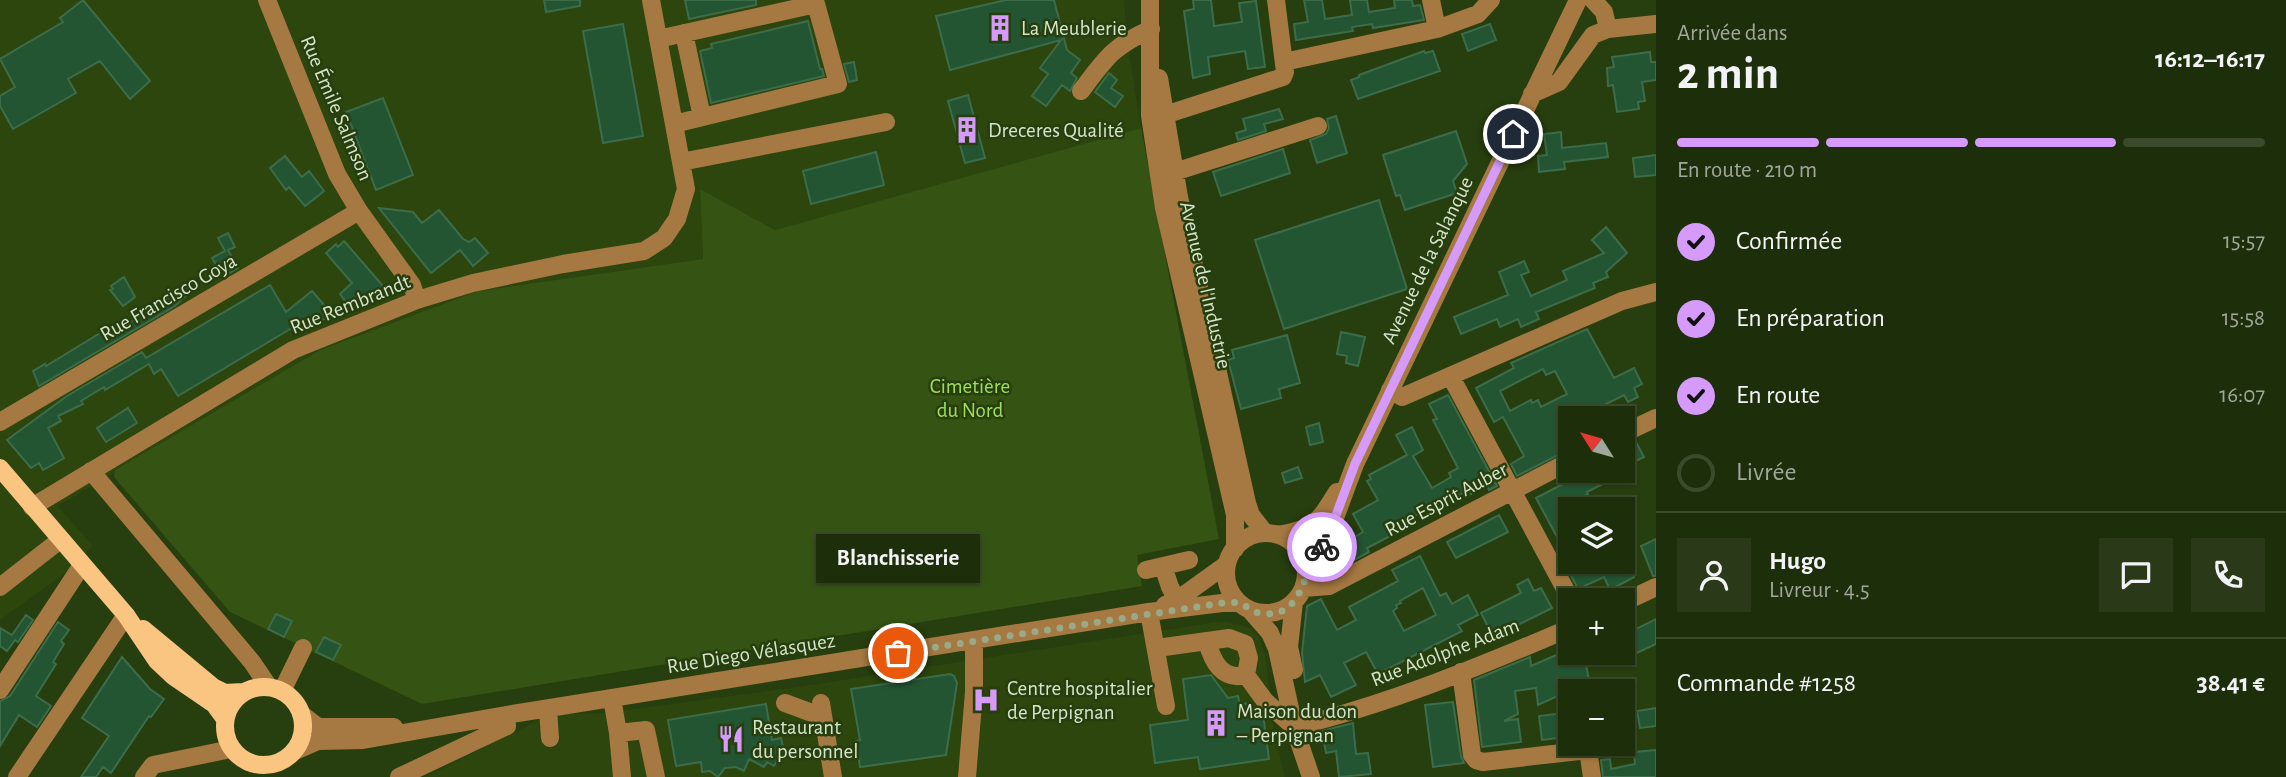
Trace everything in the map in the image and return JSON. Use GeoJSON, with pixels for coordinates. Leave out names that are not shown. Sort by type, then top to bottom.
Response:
{"type":"FeatureCollection","features":[{"type":"Feature","properties":{"kind":"main road"},"geometry":{"type":"LineString","coordinates":[[0,468],[126,615],[158,661],[173,676],[214,704],[225,719]]}},
{"type":"Feature","properties":{"kind":"main road"},"geometry":{"type":"LineString","coordinates":[[126,615],[214,687],[225,692],[243,692],[256,688],[275,689],[290,697],[301,714],[303,727],[301,740],[287,763],[261,771],[231,749],[224,730],[225,719],[234,699],[243,692]]}},
{"type":"Feature","properties":{"kind":"street","name":"Rue Émile Salmson"},"geometry":{"type":"LineString","coordinates":[[267,0],[337,174],[359,211],[412,285],[417,300]]}},
{"type":"Feature","properties":{"kind":"street"},"geometry":{"type":"LineString","coordinates":[[651,0],[681,162],[886,122]]}},
{"type":"Feature","properties":{"kind":"street","name":"Avenue de l'Industrie"},"geometry":{"type":"LineString","coordinates":[[1150,0],[1157,115],[1167,175],[1236,515],[1231,556]]}},
{"type":"Feature","properties":{"kind":"street"},"geometry":{"type":"LineString","coordinates":[[1157,115],[1283,78],[1285,72],[1276,0]]}},
{"type":"Feature","properties":{"kind":"street"},"geometry":{"type":"LineString","coordinates":[[1431,0],[1437,29]]}},
{"type":"Feature","properties":{"kind":"street"},"geometry":{"type":"LineString","coordinates":[[1284,62],[1437,29],[1478,14],[1491,0]]}},
{"type":"Feature","properties":{"kind":"street","name":"Avenue de la Salanque"},"geometry":{"type":"LineString","coordinates":[[1299,726],[1289,647],[1301,589],[1332,526],[1355,464],[1578,0]]}},
{"type":"Feature","properties":{"kind":"street"},"geometry":{"type":"LineString","coordinates":[[1532,94],[1559,82],[1600,32],[1604,12],[1593,0]]}},
{"type":"Feature","properties":{"kind":"street"},"geometry":{"type":"LineString","coordinates":[[658,38],[816,4],[838,84],[674,124]]}},
{"type":"Feature","properties":{"kind":"street"},"geometry":{"type":"LineString","coordinates":[[1568,21],[1579,30],[1600,32],[1656,24]]}},
{"type":"Feature","properties":{"kind":"street"},"geometry":{"type":"LineString","coordinates":[[1081,91],[1113,50],[1151,29]]}},
{"type":"Feature","properties":{"kind":"street"},"geometry":{"type":"LineString","coordinates":[[684,33],[702,117]]}},
{"type":"Feature","properties":{"kind":"street"},"geometry":{"type":"LineString","coordinates":[[1167,175],[1318,126]]}},
{"type":"Feature","properties":{"kind":"street","name":"Rue Rembrandt"},"geometry":{"type":"LineString","coordinates":[[32,507],[293,350],[417,300],[473,283],[562,264],[644,251],[664,238],[677,219],[686,189],[681,162]]}},
{"type":"Feature","properties":{"kind":"street","name":"Rue Francisco Goya"},"geometry":{"type":"LineString","coordinates":[[0,422],[359,211]]}},
{"type":"Feature","properties":{"kind":"street","name":"Avenue de l'Industrie"},"geometry":{"type":"LineString","coordinates":[[1185,263],[1247,503],[1251,515],[1271,534]]}},
{"type":"Feature","properties":{"kind":"street"},"geometry":{"type":"LineString","coordinates":[[1390,390],[1402,397],[1622,301],[1656,292]]}},
{"type":"Feature","properties":{"kind":"street"},"geometry":{"type":"LineString","coordinates":[[1451,377],[1565,588]]}},
{"type":"Feature","properties":{"kind":"street"},"geometry":{"type":"LineString","coordinates":[[1635,428],[1656,418]]}},
{"type":"Feature","properties":{"kind":"street","name":"Avenue de la Salanque"},"geometry":{"type":"LineString","coordinates":[[1271,534],[1303,531],[1321,518],[1355,464]]}},
{"type":"Feature","properties":{"kind":"street","name":"Rue Esprit Auber"},"geometry":{"type":"LineString","coordinates":[[1301,589],[1329,586],[1558,467]]}},
{"type":"Feature","properties":{"kind":"street"},"geometry":{"type":"LineString","coordinates":[[91,471],[275,689],[303,648]]}},
{"type":"Feature","properties":{"kind":"street"},"geometry":{"type":"LineString","coordinates":[[1271,534],[1290,541],[1300,551],[1305,563],[1301,589],[1274,613],[1262,614],[1245,607],[1228,585],[1231,556],[1243,541],[1271,534]]}},
{"type":"Feature","properties":{"kind":"street"},"geometry":{"type":"LineString","coordinates":[[0,587],[60,540]]}},
{"type":"Feature","properties":{"kind":"street","name":"Rue Diego Vélasquez"},"geometry":{"type":"LineString","coordinates":[[1149,612],[1177,600],[1231,556]]}},
{"type":"Feature","properties":{"kind":"street"},"geometry":{"type":"LineString","coordinates":[[1177,600],[1155,568],[1189,560]]}},
{"type":"Feature","properties":{"kind":"street"},"geometry":{"type":"LineString","coordinates":[[0,690],[82,565]]}},
{"type":"Feature","properties":{"kind":"street"},"geometry":{"type":"LineString","coordinates":[[1635,597],[1656,587]]}},
{"type":"Feature","properties":{"kind":"street","name":"Rue Diego Vélasquez"},"geometry":{"type":"LineString","coordinates":[[287,763],[318,741],[363,740],[1149,612],[1222,603],[1245,607]]}},
{"type":"Feature","properties":{"kind":"street","name":"Avenue de la Salanque"},"geometry":{"type":"LineString","coordinates":[[1245,607],[1273,639],[1313,777]]}},
{"type":"Feature","properties":{"kind":"street"},"geometry":{"type":"LineString","coordinates":[[1149,612],[1166,706]]}},
{"type":"Feature","properties":{"kind":"street"},"geometry":{"type":"LineString","coordinates":[[17,777],[126,615]]}},
{"type":"Feature","properties":{"kind":"street","name":"Rue Adolphe Adam"},"geometry":{"type":"LineString","coordinates":[[1299,726],[1385,700],[1493,661],[1558,633]]}},
{"type":"Feature","properties":{"kind":"street"},"geometry":{"type":"LineString","coordinates":[[1157,648],[1229,638],[1245,644],[1250,658],[1246,675],[1265,701],[1299,726]]}},
{"type":"Feature","properties":{"kind":"street"},"geometry":{"type":"LineString","coordinates":[[967,777],[974,692],[974,641]]}},
{"type":"Feature","properties":{"kind":"street"},"geometry":{"type":"LineString","coordinates":[[1207,641],[1210,657],[1223,673],[1236,677],[1246,675]]}},
{"type":"Feature","properties":{"kind":"street"},"geometry":{"type":"LineString","coordinates":[[1461,672],[1472,755],[1476,760],[1483,762],[1588,750],[1592,777]]}},
{"type":"Feature","properties":{"kind":"street"},"geometry":{"type":"LineString","coordinates":[[612,698],[622,777]]}},
{"type":"Feature","properties":{"kind":"street"},"geometry":{"type":"LineString","coordinates":[[785,704],[822,710],[833,777]]}},
{"type":"Feature","properties":{"kind":"street"},"geometry":{"type":"LineString","coordinates":[[548,709],[550,738]]}},
{"type":"Feature","properties":{"kind":"street","name":"Rue Diego Vélasquez"},"geometry":{"type":"LineString","coordinates":[[301,714],[318,727],[443,727]]}},
{"type":"Feature","properties":{"kind":"street"},"geometry":{"type":"LineString","coordinates":[[399,777],[507,726],[506,715]]}},
{"type":"Feature","properties":{"kind":"street"},"geometry":{"type":"LineString","coordinates":[[618,733],[646,730],[656,777]]}},
{"type":"Feature","properties":{"kind":"street"},"geometry":{"type":"LineString","coordinates":[[144,777],[153,765],[231,749]]}},
{"type":"Feature","properties":{"kind":"shaded area"},"geometry":{"type":"Polygon","coordinates":[[[0,0],[1124,0],[1127,40],[1141,128],[775,230],[700,190],[703,259],[478,291],[320,350],[58,506],[93,546],[64,574],[0,620],[0,0]]]}},
{"type":"Feature","properties":{"kind":"shaded area","name":"Centre hospitalier de Perpignan"},"geometry":{"type":"Polygon","coordinates":[[[1223,621],[1250,628],[1259,637],[1265,653],[1274,731],[1285,777],[425,777],[551,714],[605,713],[798,687],[1223,621]]]}},
{"type":"Feature","properties":{"kind":"green space","name":"Cimetière du Nord"},"geometry":{"type":"Polygon","coordinates":[[[1141,128],[1219,539],[1137,555],[1142,586],[422,704],[230,612],[114,477],[115,470],[320,350],[478,291],[703,259],[700,189],[775,230],[1141,128]]]}},
{"type":"Feature","properties":{"kind":"building"},"geometry":{"type":"Polygon","coordinates":[[[83,0],[150,81],[130,99],[100,61],[68,79],[76,93],[13,129],[0,106],[0,96],[15,87],[0,59],[63,22],[60,18],[83,0]]]}},
{"type":"Feature","properties":{"kind":"building"},"geometry":{"type":"Polygon","coordinates":[[[544,0],[580,0],[580,6],[546,12],[544,0]]]}},
{"type":"Feature","properties":{"kind":"building"},"geometry":{"type":"Polygon","coordinates":[[[685,0],[756,0],[756,5],[689,19],[685,0]]]}},
{"type":"Feature","properties":{"kind":"building","name":"La Meublerie"},"geometry":{"type":"Polygon","coordinates":[[[1006,0],[1054,0],[1067,50],[1080,60],[1071,73],[1077,78],[1070,91],[1062,85],[1046,106],[1032,96],[1048,74],[1040,68],[1061,40],[950,70],[936,16],[1006,0]]]}},
{"type":"Feature","properties":{"kind":"building"},"geometry":{"type":"Polygon","coordinates":[[[1193,0],[1211,0],[1214,26],[1242,22],[1239,3],[1256,1],[1265,67],[1248,69],[1245,51],[1208,57],[1210,74],[1193,78],[1184,11],[1194,9],[1193,0]]]}},
{"type":"Feature","properties":{"kind":"building"},"geometry":{"type":"Polygon","coordinates":[[[1304,0],[1322,0],[1325,19],[1352,15],[1350,0],[1367,0],[1369,12],[1395,8],[1394,0],[1412,0],[1413,6],[1420,5],[1424,20],[1373,28],[1372,24],[1352,27],[1353,31],[1296,40],[1294,24],[1308,22],[1304,0]]]}},
{"type":"Feature","properties":{"kind":"building"},"geometry":{"type":"Polygon","coordinates":[[[808,21],[824,76],[711,103],[700,51],[712,48],[711,44],[808,21]]]}},
{"type":"Feature","properties":{"kind":"building"},"geometry":{"type":"Polygon","coordinates":[[[623,24],[643,136],[603,143],[583,31],[623,24]]]}},
{"type":"Feature","properties":{"kind":"building"},"geometry":{"type":"Polygon","coordinates":[[[1490,24],[1496,40],[1468,51],[1462,34],[1490,24]]]}},
{"type":"Feature","properties":{"kind":"building"},"geometry":{"type":"Polygon","coordinates":[[[1424,51],[1433,51],[1440,71],[1358,99],[1351,80],[1424,51]]]}},
{"type":"Feature","properties":{"kind":"building"},"geometry":{"type":"Polygon","coordinates":[[[1650,52],[1651,62],[1656,62],[1656,80],[1642,82],[1645,101],[1638,102],[1639,109],[1617,112],[1613,85],[1608,86],[1607,68],[1614,67],[1612,57],[1650,52]]]}},
{"type":"Feature","properties":{"kind":"building"},"geometry":{"type":"Polygon","coordinates":[[[854,62],[857,80],[849,82],[844,64],[854,62]]]}},
{"type":"Feature","properties":{"kind":"building"},"geometry":{"type":"Polygon","coordinates":[[[1109,73],[1117,80],[1111,88],[1123,96],[1115,107],[1095,92],[1109,73]]]}},
{"type":"Feature","properties":{"kind":"building","name":"Dreceres Qualité"},"geometry":{"type":"Polygon","coordinates":[[[968,95],[985,158],[965,163],[948,101],[968,95]]]}},
{"type":"Feature","properties":{"kind":"building"},"geometry":{"type":"Polygon","coordinates":[[[383,98],[413,175],[376,190],[346,112],[383,98]]]}},
{"type":"Feature","properties":{"kind":"building"},"geometry":{"type":"Polygon","coordinates":[[[1279,109],[1283,119],[1264,124],[1266,131],[1238,140],[1236,133],[1246,130],[1243,119],[1279,109]]]}},
{"type":"Feature","properties":{"kind":"building"},"geometry":{"type":"Polygon","coordinates":[[[1336,116],[1347,153],[1317,163],[1310,140],[1326,134],[1329,128],[1327,119],[1336,116]]]}},
{"type":"Feature","properties":{"kind":"building"},"geometry":{"type":"Polygon","coordinates":[[[1456,131],[1467,164],[1453,181],[1457,193],[1405,210],[1400,195],[1396,196],[1383,155],[1456,131]]]}},
{"type":"Feature","properties":{"kind":"building"},"geometry":{"type":"Polygon","coordinates":[[[1561,132],[1562,148],[1606,143],[1608,157],[1564,162],[1565,169],[1539,172],[1538,156],[1547,155],[1544,134],[1561,132]]]}},
{"type":"Feature","properties":{"kind":"building"},"geometry":{"type":"Polygon","coordinates":[[[1283,149],[1290,173],[1221,196],[1213,172],[1283,149]]]}},
{"type":"Feature","properties":{"kind":"building"},"geometry":{"type":"Polygon","coordinates":[[[876,152],[884,185],[811,204],[803,171],[876,152]]]}},
{"type":"Feature","properties":{"kind":"building"},"geometry":{"type":"Polygon","coordinates":[[[1656,155],[1656,175],[1635,177],[1633,158],[1656,155]]]}},
{"type":"Feature","properties":{"kind":"building"},"geometry":{"type":"Polygon","coordinates":[[[285,156],[302,177],[309,171],[324,191],[305,206],[289,187],[286,190],[270,168],[285,156]]]}},
{"type":"Feature","properties":{"kind":"building"},"geometry":{"type":"Polygon","coordinates":[[[1379,200],[1407,289],[1284,329],[1255,240],[1379,200]]]}},
{"type":"Feature","properties":{"kind":"building"},"geometry":{"type":"Polygon","coordinates":[[[379,208],[413,212],[422,223],[439,210],[463,239],[469,242],[475,238],[488,253],[473,266],[460,250],[431,273],[379,208]]]}},
{"type":"Feature","properties":{"kind":"building"},"geometry":{"type":"Polygon","coordinates":[[[1606,227],[1627,253],[1606,272],[1608,277],[1593,283],[1595,288],[1536,312],[1539,319],[1521,327],[1518,319],[1500,327],[1497,319],[1461,334],[1454,317],[1508,295],[1499,272],[1524,261],[1529,272],[1521,275],[1531,296],[1567,280],[1563,271],[1604,253],[1592,240],[1606,227]]]}},
{"type":"Feature","properties":{"kind":"building"},"geometry":{"type":"Polygon","coordinates":[[[228,233],[235,247],[228,250],[238,268],[223,277],[212,258],[225,251],[218,238],[228,233]]]}},
{"type":"Feature","properties":{"kind":"building"},"geometry":{"type":"Polygon","coordinates":[[[344,241],[383,286],[366,300],[364,297],[350,308],[340,294],[352,283],[326,253],[344,241]]]}},
{"type":"Feature","properties":{"kind":"building"},"geometry":{"type":"Polygon","coordinates":[[[124,277],[135,297],[123,306],[110,290],[113,289],[111,286],[124,277]]]}},
{"type":"Feature","properties":{"kind":"building"},"geometry":{"type":"Polygon","coordinates":[[[190,284],[194,288],[175,306],[39,386],[33,371],[105,330],[109,336],[190,284]]]}},
{"type":"Feature","properties":{"kind":"building"},"geometry":{"type":"Polygon","coordinates":[[[270,285],[286,312],[312,291],[331,313],[315,327],[307,319],[178,396],[161,369],[154,374],[149,364],[105,390],[104,387],[81,401],[83,404],[58,416],[61,421],[48,428],[64,458],[43,470],[39,463],[31,468],[7,440],[67,396],[142,352],[146,358],[270,285]]]}},
{"type":"Feature","properties":{"kind":"building"},"geometry":{"type":"Polygon","coordinates":[[[1587,329],[1614,378],[1634,368],[1642,384],[1634,388],[1638,397],[1628,402],[1624,395],[1602,406],[1558,406],[1558,455],[1517,476],[1511,464],[1524,456],[1503,417],[1494,422],[1476,388],[1514,368],[1511,363],[1587,329]],[[1543,369],[1500,391],[1510,411],[1531,400],[1532,403],[1538,400],[1541,407],[1567,394],[1555,371],[1546,375],[1543,369]]]}},
{"type":"Feature","properties":{"kind":"building"},"geometry":{"type":"Polygon","coordinates":[[[1341,332],[1365,337],[1358,366],[1346,363],[1347,356],[1337,354],[1341,332]]]}},
{"type":"Feature","properties":{"kind":"building"},"geometry":{"type":"Polygon","coordinates":[[[1287,335],[1300,383],[1279,389],[1281,398],[1241,409],[1228,360],[1234,358],[1232,350],[1287,335]]]}},
{"type":"Feature","properties":{"kind":"building"},"geometry":{"type":"Polygon","coordinates":[[[1448,395],[1497,486],[1489,490],[1487,485],[1471,494],[1469,490],[1430,511],[1429,508],[1399,525],[1402,530],[1367,548],[1369,552],[1332,572],[1326,565],[1338,540],[1343,544],[1363,532],[1353,514],[1378,500],[1367,481],[1371,479],[1369,475],[1407,455],[1396,435],[1412,427],[1423,450],[1413,456],[1432,488],[1451,477],[1449,473],[1458,468],[1433,420],[1437,419],[1429,404],[1448,395]]]}},
{"type":"Feature","properties":{"kind":"building"},"geometry":{"type":"Polygon","coordinates":[[[128,408],[137,423],[106,442],[97,428],[128,408]]]}},
{"type":"Feature","properties":{"kind":"building"},"geometry":{"type":"Polygon","coordinates":[[[1319,423],[1323,442],[1310,445],[1306,427],[1319,423]]]}},
{"type":"Feature","properties":{"kind":"building"},"geometry":{"type":"Polygon","coordinates":[[[1635,440],[1644,457],[1635,462],[1635,440]]]}},
{"type":"Feature","properties":{"kind":"building"},"geometry":{"type":"Polygon","coordinates":[[[1298,467],[1302,478],[1285,483],[1282,473],[1298,467]]]}},
{"type":"Feature","properties":{"kind":"building"},"geometry":{"type":"Polygon","coordinates":[[[1605,483],[1583,497],[1558,497],[1558,539],[1536,498],[1563,484],[1605,483]]]}},
{"type":"Feature","properties":{"kind":"building"},"geometry":{"type":"Polygon","coordinates":[[[1499,515],[1508,532],[1456,558],[1447,542],[1499,515]]]}},
{"type":"Feature","properties":{"kind":"building"},"geometry":{"type":"Polygon","coordinates":[[[1656,539],[1656,576],[1653,576],[1641,546],[1656,539]]]}},
{"type":"Feature","properties":{"kind":"building"},"geometry":{"type":"Polygon","coordinates":[[[1420,556],[1440,596],[1446,593],[1452,604],[1468,595],[1478,615],[1458,625],[1462,631],[1378,674],[1366,652],[1344,663],[1356,685],[1331,697],[1320,675],[1305,682],[1302,653],[1307,606],[1321,599],[1337,630],[1356,620],[1349,607],[1398,581],[1392,570],[1420,556]],[[1423,588],[1400,601],[1393,611],[1404,631],[1436,615],[1423,588]]]}},
{"type":"Feature","properties":{"kind":"building"},"geometry":{"type":"Polygon","coordinates":[[[1570,574],[1632,574],[1634,577],[1614,588],[1609,588],[1604,577],[1577,588],[1570,574]]]}},
{"type":"Feature","properties":{"kind":"building"},"geometry":{"type":"Polygon","coordinates":[[[1528,579],[1534,591],[1541,588],[1552,608],[1493,637],[1481,613],[1521,593],[1517,585],[1528,579]]]}},
{"type":"Feature","properties":{"kind":"building"},"geometry":{"type":"Polygon","coordinates":[[[276,614],[292,621],[284,637],[268,629],[276,614]]]}},
{"type":"Feature","properties":{"kind":"building"},"geometry":{"type":"Polygon","coordinates":[[[26,615],[33,620],[18,642],[15,640],[7,651],[0,646],[0,628],[12,635],[26,615]]]}},
{"type":"Feature","properties":{"kind":"building"},"geometry":{"type":"Polygon","coordinates":[[[1656,619],[1656,644],[1635,654],[1635,630],[1656,619]]]}},
{"type":"Feature","properties":{"kind":"building"},"geometry":{"type":"Polygon","coordinates":[[[58,622],[69,630],[61,641],[64,644],[53,662],[56,664],[36,696],[51,706],[37,727],[19,715],[0,746],[0,701],[10,696],[58,622]]]}},
{"type":"Feature","properties":{"kind":"building"},"geometry":{"type":"Polygon","coordinates":[[[324,637],[341,645],[333,660],[316,652],[324,637]]]}},
{"type":"Feature","properties":{"kind":"building"},"geometry":{"type":"Polygon","coordinates":[[[1558,654],[1558,665],[1586,665],[1589,679],[1558,679],[1558,696],[1538,705],[1536,688],[1515,691],[1518,714],[1504,721],[1518,719],[1521,742],[1482,747],[1474,680],[1530,657],[1531,666],[1558,654]]]}},
{"type":"Feature","properties":{"kind":"building"},"geometry":{"type":"Polygon","coordinates":[[[122,657],[150,689],[164,699],[151,717],[149,716],[111,773],[103,767],[96,777],[81,777],[109,736],[82,718],[122,657]]]}},
{"type":"Feature","properties":{"kind":"building"},"geometry":{"type":"Polygon","coordinates":[[[950,674],[957,683],[946,755],[860,767],[856,741],[860,740],[851,689],[950,674]]]}},
{"type":"Feature","properties":{"kind":"building","name":"Maison du don – Perpignan"},"geometry":{"type":"Polygon","coordinates":[[[1211,675],[1228,698],[1238,696],[1240,705],[1248,703],[1249,712],[1263,714],[1269,759],[1200,769],[1198,757],[1155,763],[1150,725],[1188,720],[1183,679],[1211,675]]]}},
{"type":"Feature","properties":{"kind":"building"},"geometry":{"type":"Polygon","coordinates":[[[1453,702],[1464,763],[1433,767],[1425,705],[1453,702]]]}},
{"type":"Feature","properties":{"kind":"building"},"geometry":{"type":"Polygon","coordinates":[[[766,704],[772,740],[781,738],[783,747],[789,751],[784,755],[785,759],[778,760],[774,766],[767,762],[764,767],[749,759],[744,771],[736,767],[725,768],[718,777],[710,771],[702,772],[701,762],[676,766],[668,720],[766,704]]]}},
{"type":"Feature","properties":{"kind":"building"},"geometry":{"type":"Polygon","coordinates":[[[1656,708],[1656,726],[1640,728],[1637,711],[1656,708]]]}},
{"type":"Feature","properties":{"kind":"building"},"geometry":{"type":"Polygon","coordinates":[[[1558,714],[1558,738],[1542,740],[1539,716],[1558,714]]]}},
{"type":"Feature","properties":{"kind":"building"},"geometry":{"type":"Polygon","coordinates":[[[1353,723],[1356,754],[1368,753],[1371,774],[1339,777],[1336,751],[1326,753],[1322,731],[1353,723]]]}},
{"type":"Feature","properties":{"kind":"building"},"geometry":{"type":"Polygon","coordinates":[[[1656,750],[1656,777],[1603,777],[1601,760],[1610,759],[1611,769],[1635,764],[1635,752],[1656,750]]]}},
{"type":"Feature","properties":{"kind":"way so far"},"geometry":{"type":"LineString","coordinates":[[898,653],[1149,612],[1222,603],[1239,603],[1262,614],[1274,613],[1285,609],[1300,596],[1306,576],[1322,547]]}},
{"type":"Feature","properties":{"kind":"place","name":"La Meublerie"},"geometry":{"type":"Point","coordinates":[1000,28]}},
{"type":"Feature","properties":{"kind":"place","name":"Dreceres Qualité"},"geometry":{"type":"Point","coordinates":[967,130]}},
{"type":"Feature","properties":{"kind":"place","name":"Blanchisserie"},"geometry":{"type":"Point","coordinates":[898,653]}},
{"type":"Feature","properties":{"kind":"place","name":"Centre hospitalier de Perpignan"},"geometry":{"type":"Point","coordinates":[986,700]}},
{"type":"Feature","properties":{"kind":"place","name":"Maison du don – Perpignan"},"geometry":{"type":"Point","coordinates":[1216,723]}},
{"type":"Feature","properties":{"kind":"place","name":"Restaurant du personnel"},"geometry":{"type":"Point","coordinates":[731,739]}},
{"type":"Feature","properties":{"kind":"route"},"geometry":{"type":"LineString","coordinates":[[1322,547],[1355,464],[1513,134]]}}]}
